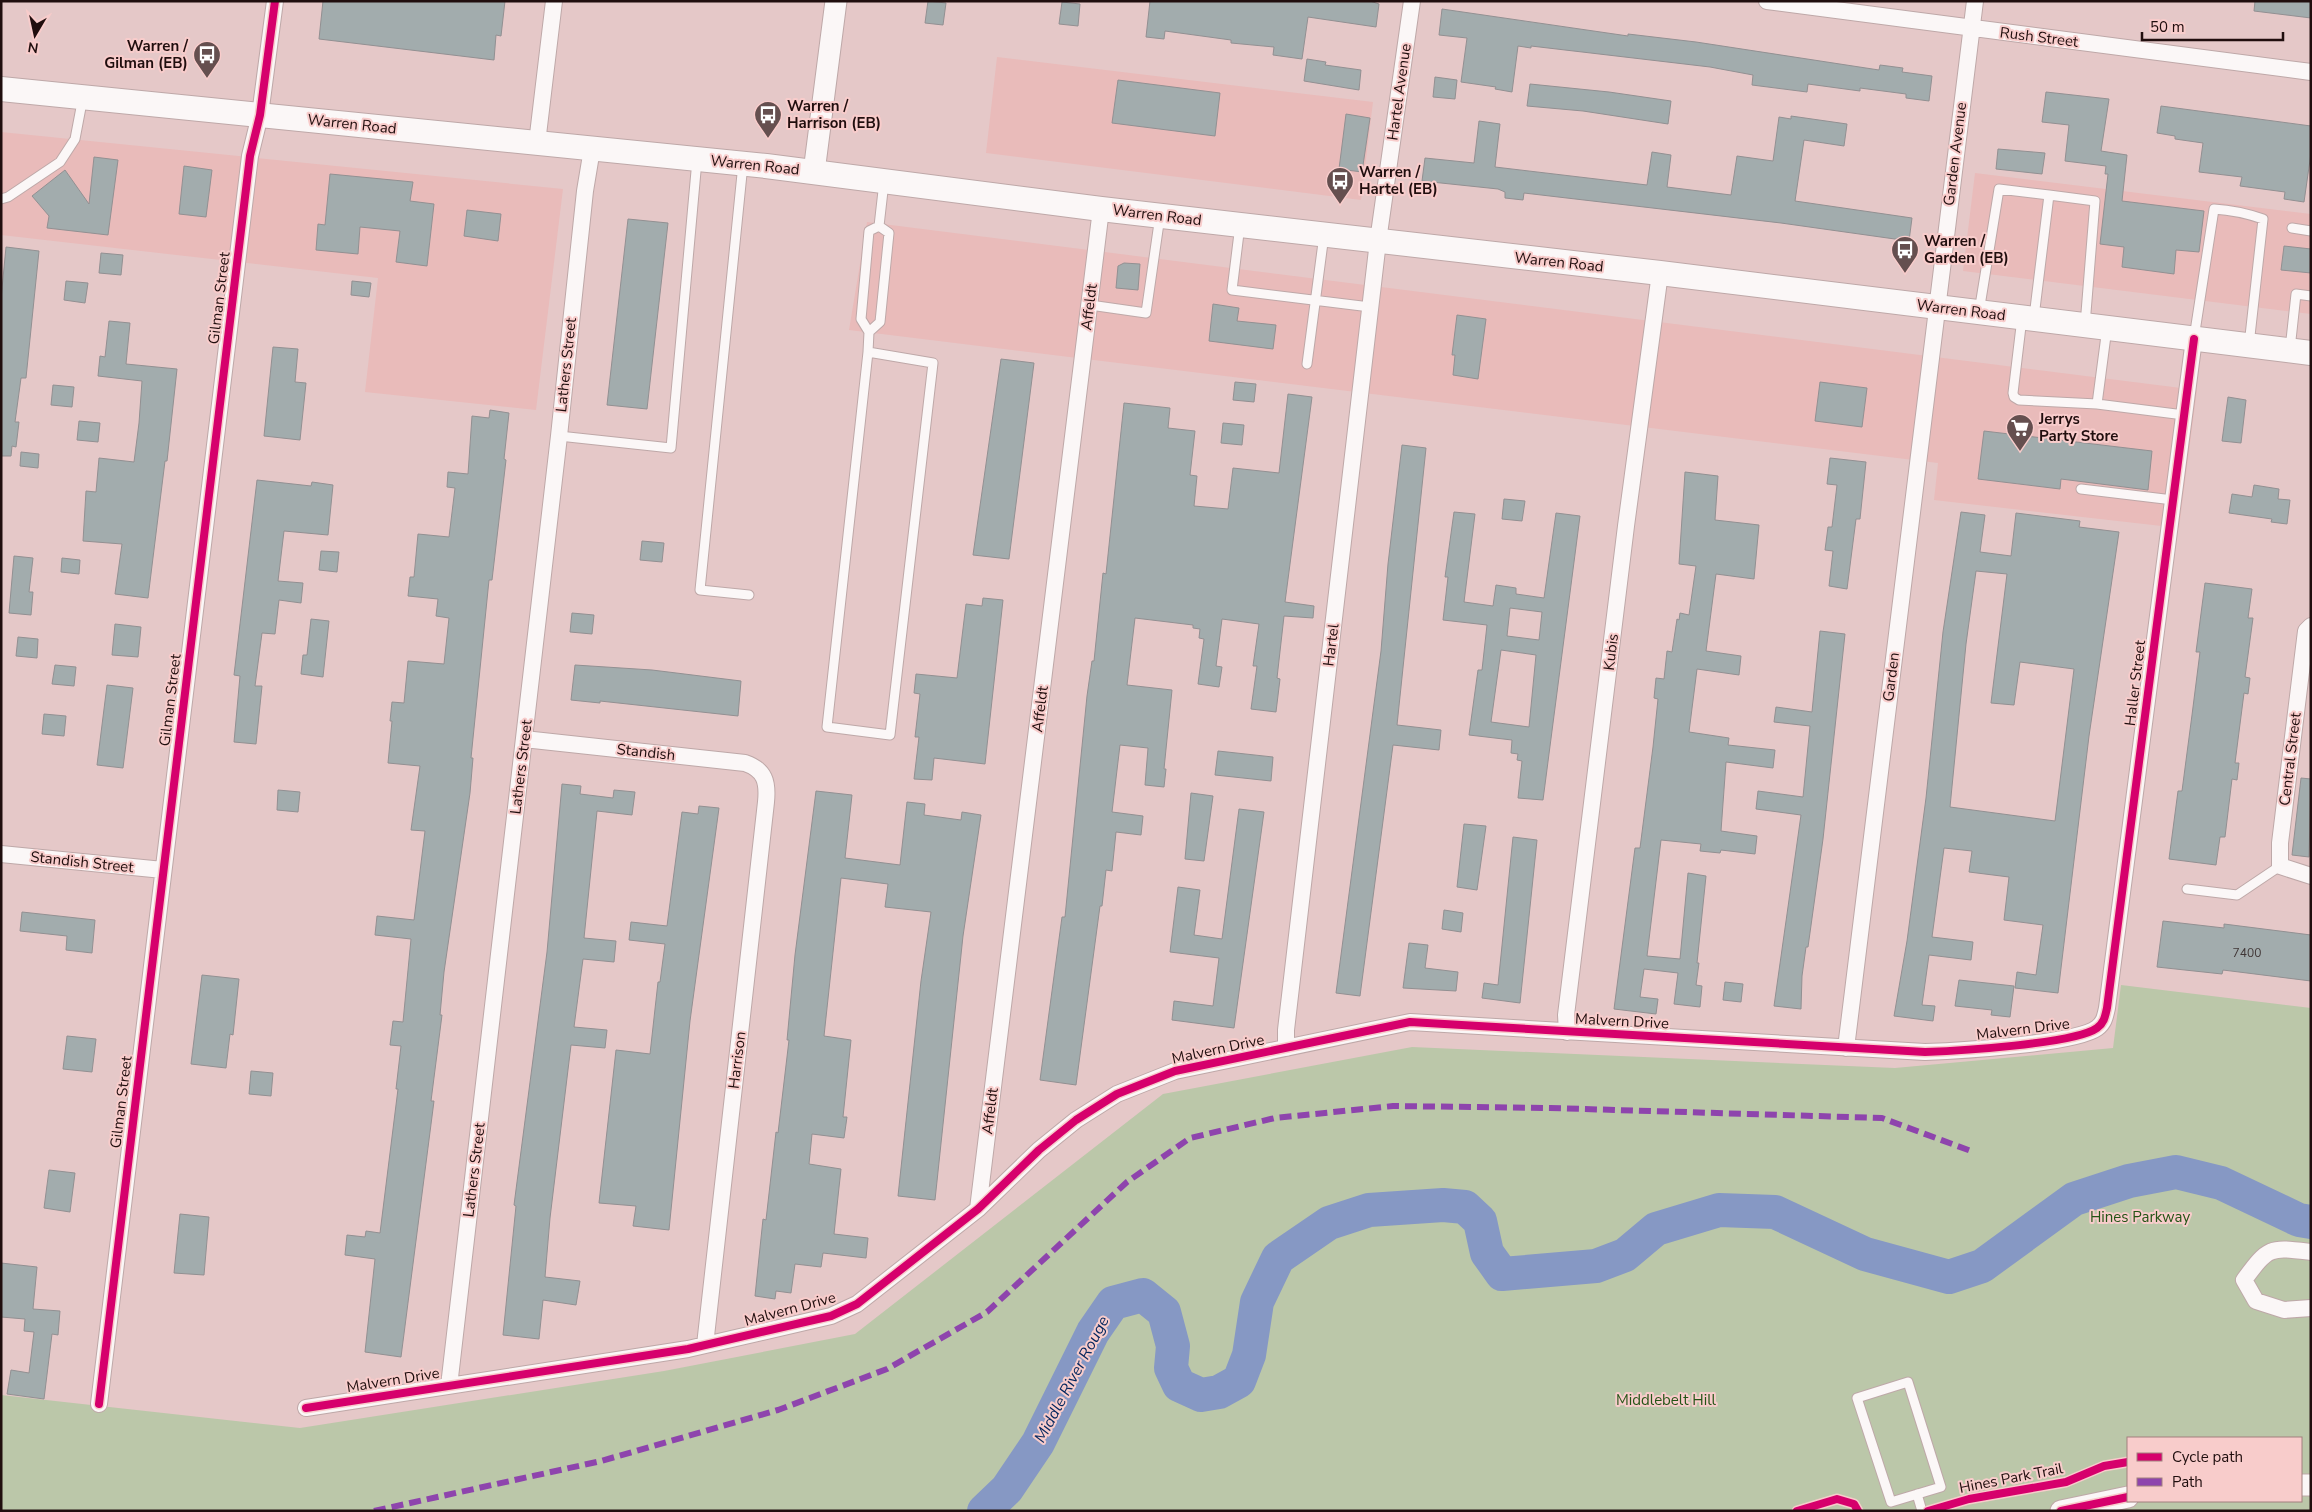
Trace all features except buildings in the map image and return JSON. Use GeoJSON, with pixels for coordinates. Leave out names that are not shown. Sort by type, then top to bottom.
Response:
{"type":"FeatureCollection","features":[{"type":"Feature","properties":{"kind":"main road","name":"Warren Road"},"geometry":{"type":"LineString","coordinates":[[1,89],[697,159],[884,180],[1101,209],[1660,273],[2300,352]]}},
{"type":"Feature","properties":{"kind":"street","name":"Gilman Street"},"geometry":{"type":"LineString","coordinates":[[99,1404],[250,156],[260,115],[275,1]]}},
{"type":"Feature","properties":{"kind":"street"},"geometry":{"type":"LineString","coordinates":[[536,143],[554,1]]}},
{"type":"Feature","properties":{"kind":"street"},"geometry":{"type":"LineString","coordinates":[[814,172],[836,1]]}},
{"type":"Feature","properties":{"kind":"street","name":"Hartel Avenue"},"geometry":{"type":"LineString","coordinates":[[1378,241],[1412,1]]}},
{"type":"Feature","properties":{"kind":"street","name":"Rush Street"},"geometry":{"type":"LineString","coordinates":[[1767,1],[2311,72]]}},
{"type":"Feature","properties":{"kind":"street","name":"Garden Avenue"},"geometry":{"type":"LineString","coordinates":[[1936,307],[1975,1]]}},
{"type":"Feature","properties":{"kind":"street","name":"Lathers Street"},"geometry":{"type":"LineString","coordinates":[[449,1386],[559,436],[584,201],[592,149]]}},
{"type":"Feature","properties":{"kind":"street","name":"Affeldt"},"geometry":{"type":"LineString","coordinates":[[978,1209],[1101,209]]}},
{"type":"Feature","properties":{"kind":"street","name":"Hartel"},"geometry":{"type":"LineString","coordinates":[[1286,1048],[1286,1030],[1378,241]]}},
{"type":"Feature","properties":{"kind":"street","name":"Kubis"},"geometry":{"type":"LineString","coordinates":[[1567,1032],[1568,1005],[1626,526],[1660,273]]}},
{"type":"Feature","properties":{"kind":"street","name":"Garden"},"geometry":{"type":"LineString","coordinates":[[1846,1048],[1936,307]]}},
{"type":"Feature","properties":{"kind":"street","name":"Haller Street"},"geometry":{"type":"LineString","coordinates":[[2098,1028],[2104,1022],[2107,1008],[2194,338]]}},
{"type":"Feature","properties":{"kind":"street","name":"Central Street"},"geometry":{"type":"LineString","coordinates":[[2280,866],[2280,843],[2306,631],[2311,626]]}},
{"type":"Feature","properties":{"kind":"street","name":"Standish"},"geometry":{"type":"LineString","coordinates":[[524,739],[745,762],[758,768],[764,776]]}},
{"type":"Feature","properties":{"kind":"street","name":"Harrison"},"geometry":{"type":"LineString","coordinates":[[705,1345],[766,802],[767,790],[764,776]]}},
{"type":"Feature","properties":{"kind":"street","name":"Standish Street"},"geometry":{"type":"LineString","coordinates":[[1,854],[163,870]]}},
{"type":"Feature","properties":{"kind":"street"},"geometry":{"type":"LineString","coordinates":[[2280,866],[2308,876]]}},
{"type":"Feature","properties":{"kind":"street","name":"Malvern Drive"},"geometry":{"type":"LineString","coordinates":[[306,1408],[705,1345],[831,1316],[857,1304],[978,1209],[1039,1150],[1076,1120],[1117,1094],[1175,1070],[1410,1022],[1846,1048],[1947,1052],[2075,1037],[2098,1028]]}},
{"type":"Feature","properties":{"kind":"street"},"geometry":{"type":"LineString","coordinates":[[2311,1252],[2278,1248],[2261,1257],[2244,1280],[2256,1301],[2284,1310],[2311,1308]]}},
{"type":"Feature","properties":{"kind":"street"},"geometry":{"type":"LineString","coordinates":[[2061,1511],[2127,1497]]}},
{"type":"Feature","properties":{"kind":"lane"},"geometry":{"type":"LineString","coordinates":[[1,199],[8,197],[60,162],[75,139],[83,97]]}},
{"type":"Feature","properties":{"kind":"lane"},"geometry":{"type":"LineString","coordinates":[[559,436],[671,448],[697,159]]}},
{"type":"Feature","properties":{"kind":"lane"},"geometry":{"type":"LineString","coordinates":[[743,164],[700,590],[749,595]]}},
{"type":"Feature","properties":{"kind":"lane"},"geometry":{"type":"LineString","coordinates":[[879,226],[884,180]]}},
{"type":"Feature","properties":{"kind":"lane"},"geometry":{"type":"LineString","coordinates":[[1979,312],[1999,189],[2095,201],[2097,404]]}},
{"type":"Feature","properties":{"kind":"lane"},"geometry":{"type":"LineString","coordinates":[[2049,195],[2014,397],[2019,400],[2097,404],[2184,415]]}},
{"type":"Feature","properties":{"kind":"lane"},"geometry":{"type":"LineString","coordinates":[[2194,338],[2214,209],[2228,210],[2263,219],[2249,345]]}},
{"type":"Feature","properties":{"kind":"lane"},"geometry":{"type":"LineString","coordinates":[[1090,306],[1146,313],[1160,216]]}},
{"type":"Feature","properties":{"kind":"lane"},"geometry":{"type":"LineString","coordinates":[[1240,225],[1232,290],[1370,307]]}},
{"type":"Feature","properties":{"kind":"lane"},"geometry":{"type":"LineString","coordinates":[[869,332],[880,322],[890,233],[879,226]]}},
{"type":"Feature","properties":{"kind":"lane"},"geometry":{"type":"LineString","coordinates":[[868,352],[933,362],[890,735],[827,727],[868,352],[869,332],[861,318],[869,231],[879,226]]}},
{"type":"Feature","properties":{"kind":"lane"},"geometry":{"type":"LineString","coordinates":[[2292,228],[2311,231]]}},
{"type":"Feature","properties":{"kind":"lane"},"geometry":{"type":"LineString","coordinates":[[1307,364],[1324,234]]}},
{"type":"Feature","properties":{"kind":"lane"},"geometry":{"type":"LineString","coordinates":[[2300,352],[2296,294],[2311,296]]}},
{"type":"Feature","properties":{"kind":"lane"},"geometry":{"type":"LineString","coordinates":[[2081,489],[2173,500]]}},
{"type":"Feature","properties":{"kind":"lane"},"geometry":{"type":"LineString","coordinates":[[2187,889],[2237,895],[2280,866]]}},
{"type":"Feature","properties":{"kind":"lane"},"geometry":{"type":"LineString","coordinates":[[1908,1382],[1942,1487],[1917,1494],[1891,1502],[1857,1398],[1908,1382]]}},
{"type":"Feature","properties":{"kind":"lane"},"geometry":{"type":"LineString","coordinates":[[1917,1494],[1922,1511]]}},
{"type":"Feature","properties":{"kind":"shaded area"},"geometry":{"type":"Polygon","coordinates":[[[997,57],[1373,102],[1361,200],[986,153],[997,57]]]}},
{"type":"Feature","properties":{"kind":"shaded area"},"geometry":{"type":"Polygon","coordinates":[[[1,132],[563,189],[536,410],[365,392],[378,278],[1,235],[1,132]]]}},
{"type":"Feature","properties":{"kind":"shaded area"},"geometry":{"type":"Polygon","coordinates":[[[1975,173],[2311,214],[2311,314],[1963,271],[1975,173]]]}},
{"type":"Feature","properties":{"kind":"shaded area"},"geometry":{"type":"Polygon","coordinates":[[[867,222],[2197,390],[2179,528],[1934,500],[1938,463],[849,330],[867,222]]]}},
{"type":"Feature","properties":{"kind":"green space","name":"Hines Parkway"},"geometry":{"type":"Polygon","coordinates":[[[2121,985],[2311,1008],[2311,1511],[1,1511],[1,1395],[300,1428],[664,1371],[855,1334],[1163,1094],[1412,1047],[1895,1068],[2113,1048],[2121,985]]]}},
{"type":"Feature","properties":{"kind":"waterway","name":"Middle River Rouge"},"geometry":{"type":"LineString","coordinates":[[984,1511],[1007,1489],[1038,1443],[1093,1332],[1113,1303],[1143,1295],[1164,1312],[1173,1346],[1171,1368],[1179,1385],[1201,1395],[1219,1392],[1239,1381],[1249,1355],[1257,1302],[1278,1258],[1329,1223],[1369,1210],[1443,1205],[1465,1207],[1480,1221],[1487,1253],[1502,1274],[1596,1266],[1625,1255],[1656,1229],[1719,1210],[1775,1212],[1865,1254],[1949,1277],[1982,1266],[2074,1199],[2129,1181],[2176,1172],[2221,1183],[2299,1220],[2311,1222]]}},
{"type":"Feature","properties":{"kind":"marked path"},"geometry":{"type":"LineString","coordinates":[[374,1511],[601,1461],[778,1410],[887,1369],[987,1312],[1127,1182],[1190,1138],[1275,1118],[1393,1106],[1550,1108],[1882,1118],[1971,1151]]}},
{"type":"Feature","properties":{"kind":"cycle path"},"geometry":{"type":"LineString","coordinates":[[99,1404],[250,156],[260,115],[275,1]]}},
{"type":"Feature","properties":{"kind":"cycle path"},"geometry":{"type":"LineString","coordinates":[[306,1408],[688,1349],[831,1316],[857,1304],[978,1209],[1039,1150],[1076,1120],[1117,1094],[1175,1071],[1410,1022],[1925,1052],[2041,1042],[2085,1034],[2097,1028],[2103,1022],[2107,1008],[2194,339]]}},
{"type":"Feature","properties":{"kind":"cycle path","name":"Hines Park Trail"},"geometry":{"type":"LineString","coordinates":[[1928,1511],[1969,1499],[2066,1482],[2104,1466],[2127,1462]]}},
{"type":"Feature","properties":{"kind":"cycle path"},"geometry":{"type":"LineString","coordinates":[[2061,1511],[2127,1497]]}},
{"type":"Feature","properties":{"kind":"cycle path"},"geometry":{"type":"LineString","coordinates":[[1797,1511],[1837,1499],[1854,1504],[1858,1511]]}},
{"type":"Feature","properties":{"kind":"place","name":"Warren / Gilman (EB)"},"geometry":{"type":"Point","coordinates":[207,79]}},
{"type":"Feature","properties":{"kind":"place","name":"Warren / Harrison (EB)"},"geometry":{"type":"Point","coordinates":[768,139]}},
{"type":"Feature","properties":{"kind":"place","name":"Warren / Hartel (EB)"},"geometry":{"type":"Point","coordinates":[1340,205]}},
{"type":"Feature","properties":{"kind":"place","name":"Warren / Garden (EB)"},"geometry":{"type":"Point","coordinates":[1905,274]}},
{"type":"Feature","properties":{"kind":"place","name":"Jerrys Party Store"},"geometry":{"type":"Point","coordinates":[2020,452]}},
{"type":"Feature","properties":{"kind":"park label","name":"Middlebelt Hill"},"geometry":{"type":"Point","coordinates":[1666,1400]}}]}
